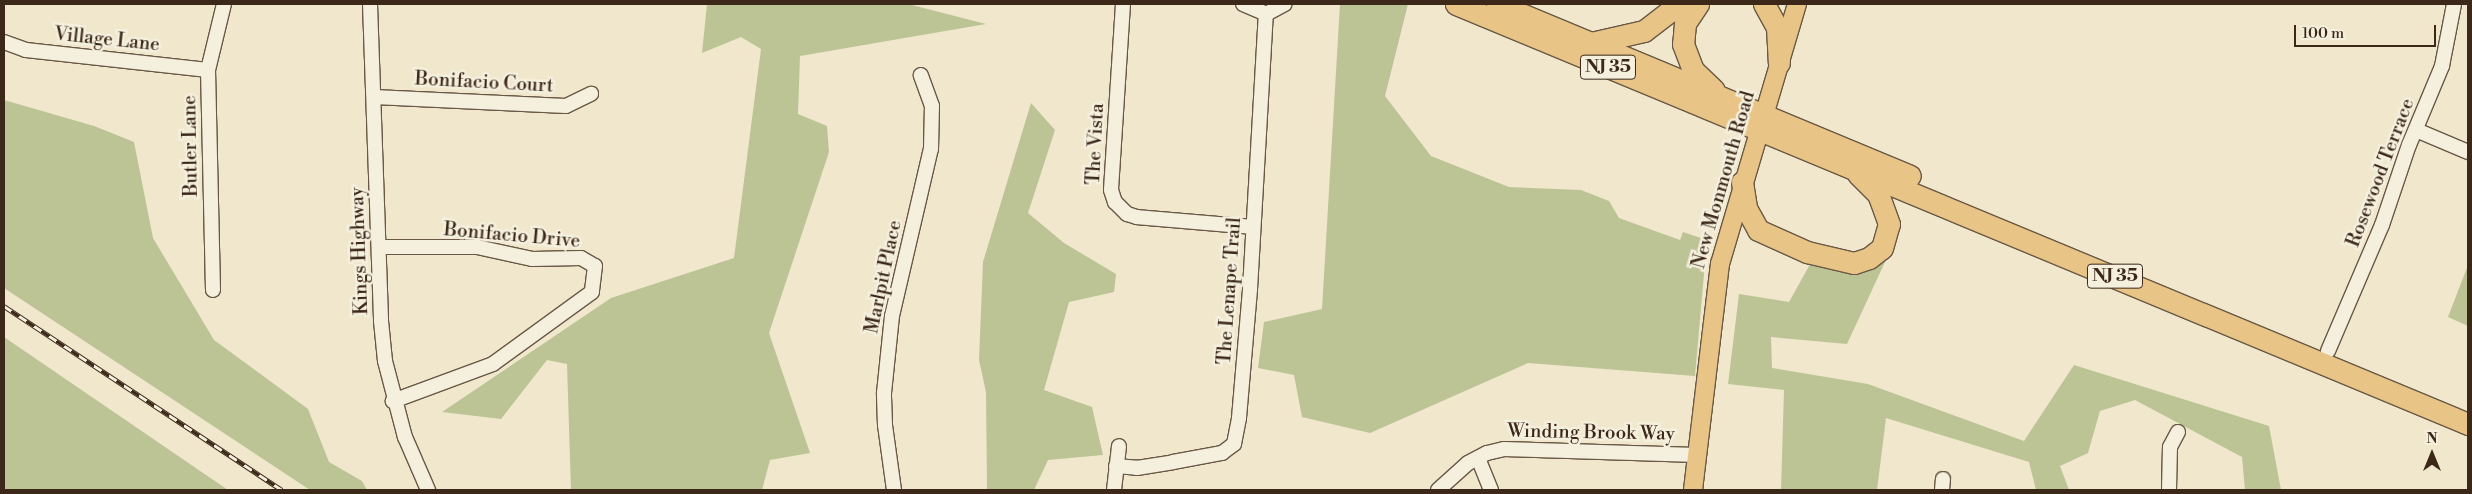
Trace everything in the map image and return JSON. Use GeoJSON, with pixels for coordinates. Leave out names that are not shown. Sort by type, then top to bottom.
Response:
{"type":"FeatureCollection","features":[{"type":"Feature","properties":{"kind":"highway","name":"NJ 35"},"geometry":{"type":"LineString","coordinates":[[1456,4],[1762,123],[2328,351],[2468,410]]}},
{"type":"Feature","properties":{"kind":"highway","name":"NJ 35"},"geometry":{"type":"LineString","coordinates":[[1497,4],[1721,97],[1762,123],[1853,169],[2468,424]]}},
{"type":"Feature","properties":{"kind":"highway"},"geometry":{"type":"LineString","coordinates":[[1591,43],[1644,31],[1679,4]]}},
{"type":"Feature","properties":{"kind":"highway"},"geometry":{"type":"LineString","coordinates":[[1698,4],[1684,28],[1685,53],[1693,70],[1721,97]]}},
{"type":"Feature","properties":{"kind":"highway"},"geometry":{"type":"LineString","coordinates":[[1764,4],[1778,27],[1780,63]]}},
{"type":"Feature","properties":{"kind":"highway"},"geometry":{"type":"LineString","coordinates":[[1742,182],[1746,208],[1758,230],[1807,252],[1854,263],[1869,258],[1882,248],[1889,224],[1878,194],[1853,169]]}},
{"type":"Feature","properties":{"kind":"main road","name":"New Monmouth Road"},"geometry":{"type":"LineString","coordinates":[[1693,490],[1717,283],[1742,182],[1762,123],[1797,4]]}},
{"type":"Feature","properties":{"kind":"street","name":"Butler Lane"},"geometry":{"type":"LineString","coordinates":[[213,290],[208,70],[224,4]]}},
{"type":"Feature","properties":{"kind":"street","name":"Kings Highway"},"geometry":{"type":"LineString","coordinates":[[370,4],[381,321],[393,401],[405,438],[428,490]]}},
{"type":"Feature","properties":{"kind":"street","name":"The Vista"},"geometry":{"type":"LineString","coordinates":[[1123,4],[1111,190],[1115,202],[1127,214],[1137,217],[1253,227]]}},
{"type":"Feature","properties":{"kind":"street"},"geometry":{"type":"LineString","coordinates":[[1243,4],[1266,14],[1285,4]]}},
{"type":"Feature","properties":{"kind":"street","name":"Rosewood Terrace"},"geometry":{"type":"LineString","coordinates":[[2328,351],[2382,225],[2446,54],[2454,4]]}},
{"type":"Feature","properties":{"kind":"street","name":"The Lenape Trail"},"geometry":{"type":"LineString","coordinates":[[1116,466],[1137,468],[1222,453],[1234,444],[1239,418],[1266,14]]}},
{"type":"Feature","properties":{"kind":"street","name":"Village Lane"},"geometry":{"type":"LineString","coordinates":[[4,42],[26,50],[208,70]]}},
{"type":"Feature","properties":{"kind":"street","name":"Marlpit Place"},"geometry":{"type":"LineString","coordinates":[[894,490],[885,433],[884,392],[892,316],[931,148],[932,106],[920,75]]}},
{"type":"Feature","properties":{"kind":"street","name":"Bonifacio Court"},"geometry":{"type":"LineString","coordinates":[[374,97],[566,106],[591,94]]}},
{"type":"Feature","properties":{"kind":"street"},"geometry":{"type":"LineString","coordinates":[[2416,130],[2468,152]]}},
{"type":"Feature","properties":{"kind":"street","name":"Bonifacio Drive"},"geometry":{"type":"LineString","coordinates":[[379,247],[477,247],[532,259],[581,258],[595,266],[592,292],[493,364],[393,401]]}},
{"type":"Feature","properties":{"kind":"street"},"geometry":{"type":"LineString","coordinates":[[2169,490],[2170,446],[2178,432]]}},
{"type":"Feature","properties":{"kind":"street"},"geometry":{"type":"LineString","coordinates":[[1114,490],[1119,446]]}},
{"type":"Feature","properties":{"kind":"street","name":"Winding Brook Way"},"geometry":{"type":"LineString","coordinates":[[1438,490],[1458,471],[1478,458],[1504,449],[1697,455]]}},
{"type":"Feature","properties":{"kind":"street"},"geometry":{"type":"LineString","coordinates":[[1478,458],[1492,490]]}},
{"type":"Feature","properties":{"kind":"green space"},"geometry":{"type":"Polygon","coordinates":[[[707,4],[908,4],[986,24],[800,56],[798,114],[827,126],[829,152],[769,333],[810,453],[770,460],[762,490],[571,490],[567,364],[547,360],[501,419],[442,412],[611,298],[734,258],[761,49],[741,37],[702,53],[707,4]]]}},
{"type":"Feature","properties":{"kind":"green space"},"geometry":{"type":"Polygon","coordinates":[[[1340,4],[1408,4],[1385,96],[1431,156],[1509,187],[1581,190],[1609,201],[1619,218],[1680,240],[1683,232],[1707,240],[1695,376],[1528,363],[1370,433],[1302,417],[1294,375],[1258,368],[1264,322],[1322,309],[1340,4]]]}},
{"type":"Feature","properties":{"kind":"green space"},"geometry":{"type":"Polygon","coordinates":[[[4,100],[94,126],[134,142],[153,238],[214,340],[308,409],[329,462],[362,481],[367,490],[310,490],[4,288],[4,100]]]}},
{"type":"Feature","properties":{"kind":"green space"},"geometry":{"type":"Polygon","coordinates":[[[1031,103],[1055,130],[1028,213],[1064,243],[1116,274],[1114,292],[1069,302],[1044,390],[1092,407],[1103,455],[1048,460],[1034,490],[987,490],[986,392],[979,360],[983,262],[1031,103]]]}},
{"type":"Feature","properties":{"kind":"green space"},"geometry":{"type":"Polygon","coordinates":[[[1891,249],[1847,344],[1771,337],[1772,368],[1868,384],[2024,441],[2074,365],[2269,426],[2281,490],[2245,490],[2242,457],[2135,400],[2100,411],[2088,453],[2060,466],[2069,490],[2036,490],[2029,462],[1886,418],[1877,490],[1781,490],[1784,390],[1728,384],[1739,294],[1789,302],[1814,257],[1891,249]]]}},
{"type":"Feature","properties":{"kind":"green space"},"geometry":{"type":"Polygon","coordinates":[[[2468,265],[2468,326],[2448,317],[2468,265]]]}},
{"type":"Feature","properties":{"kind":"green space"},"geometry":{"type":"Polygon","coordinates":[[[4,337],[228,490],[4,490],[4,337]]]}},
{"type":"Feature","properties":{"kind":"railway"},"geometry":{"type":"LineString","coordinates":[[4,306],[282,490]]}}]}
